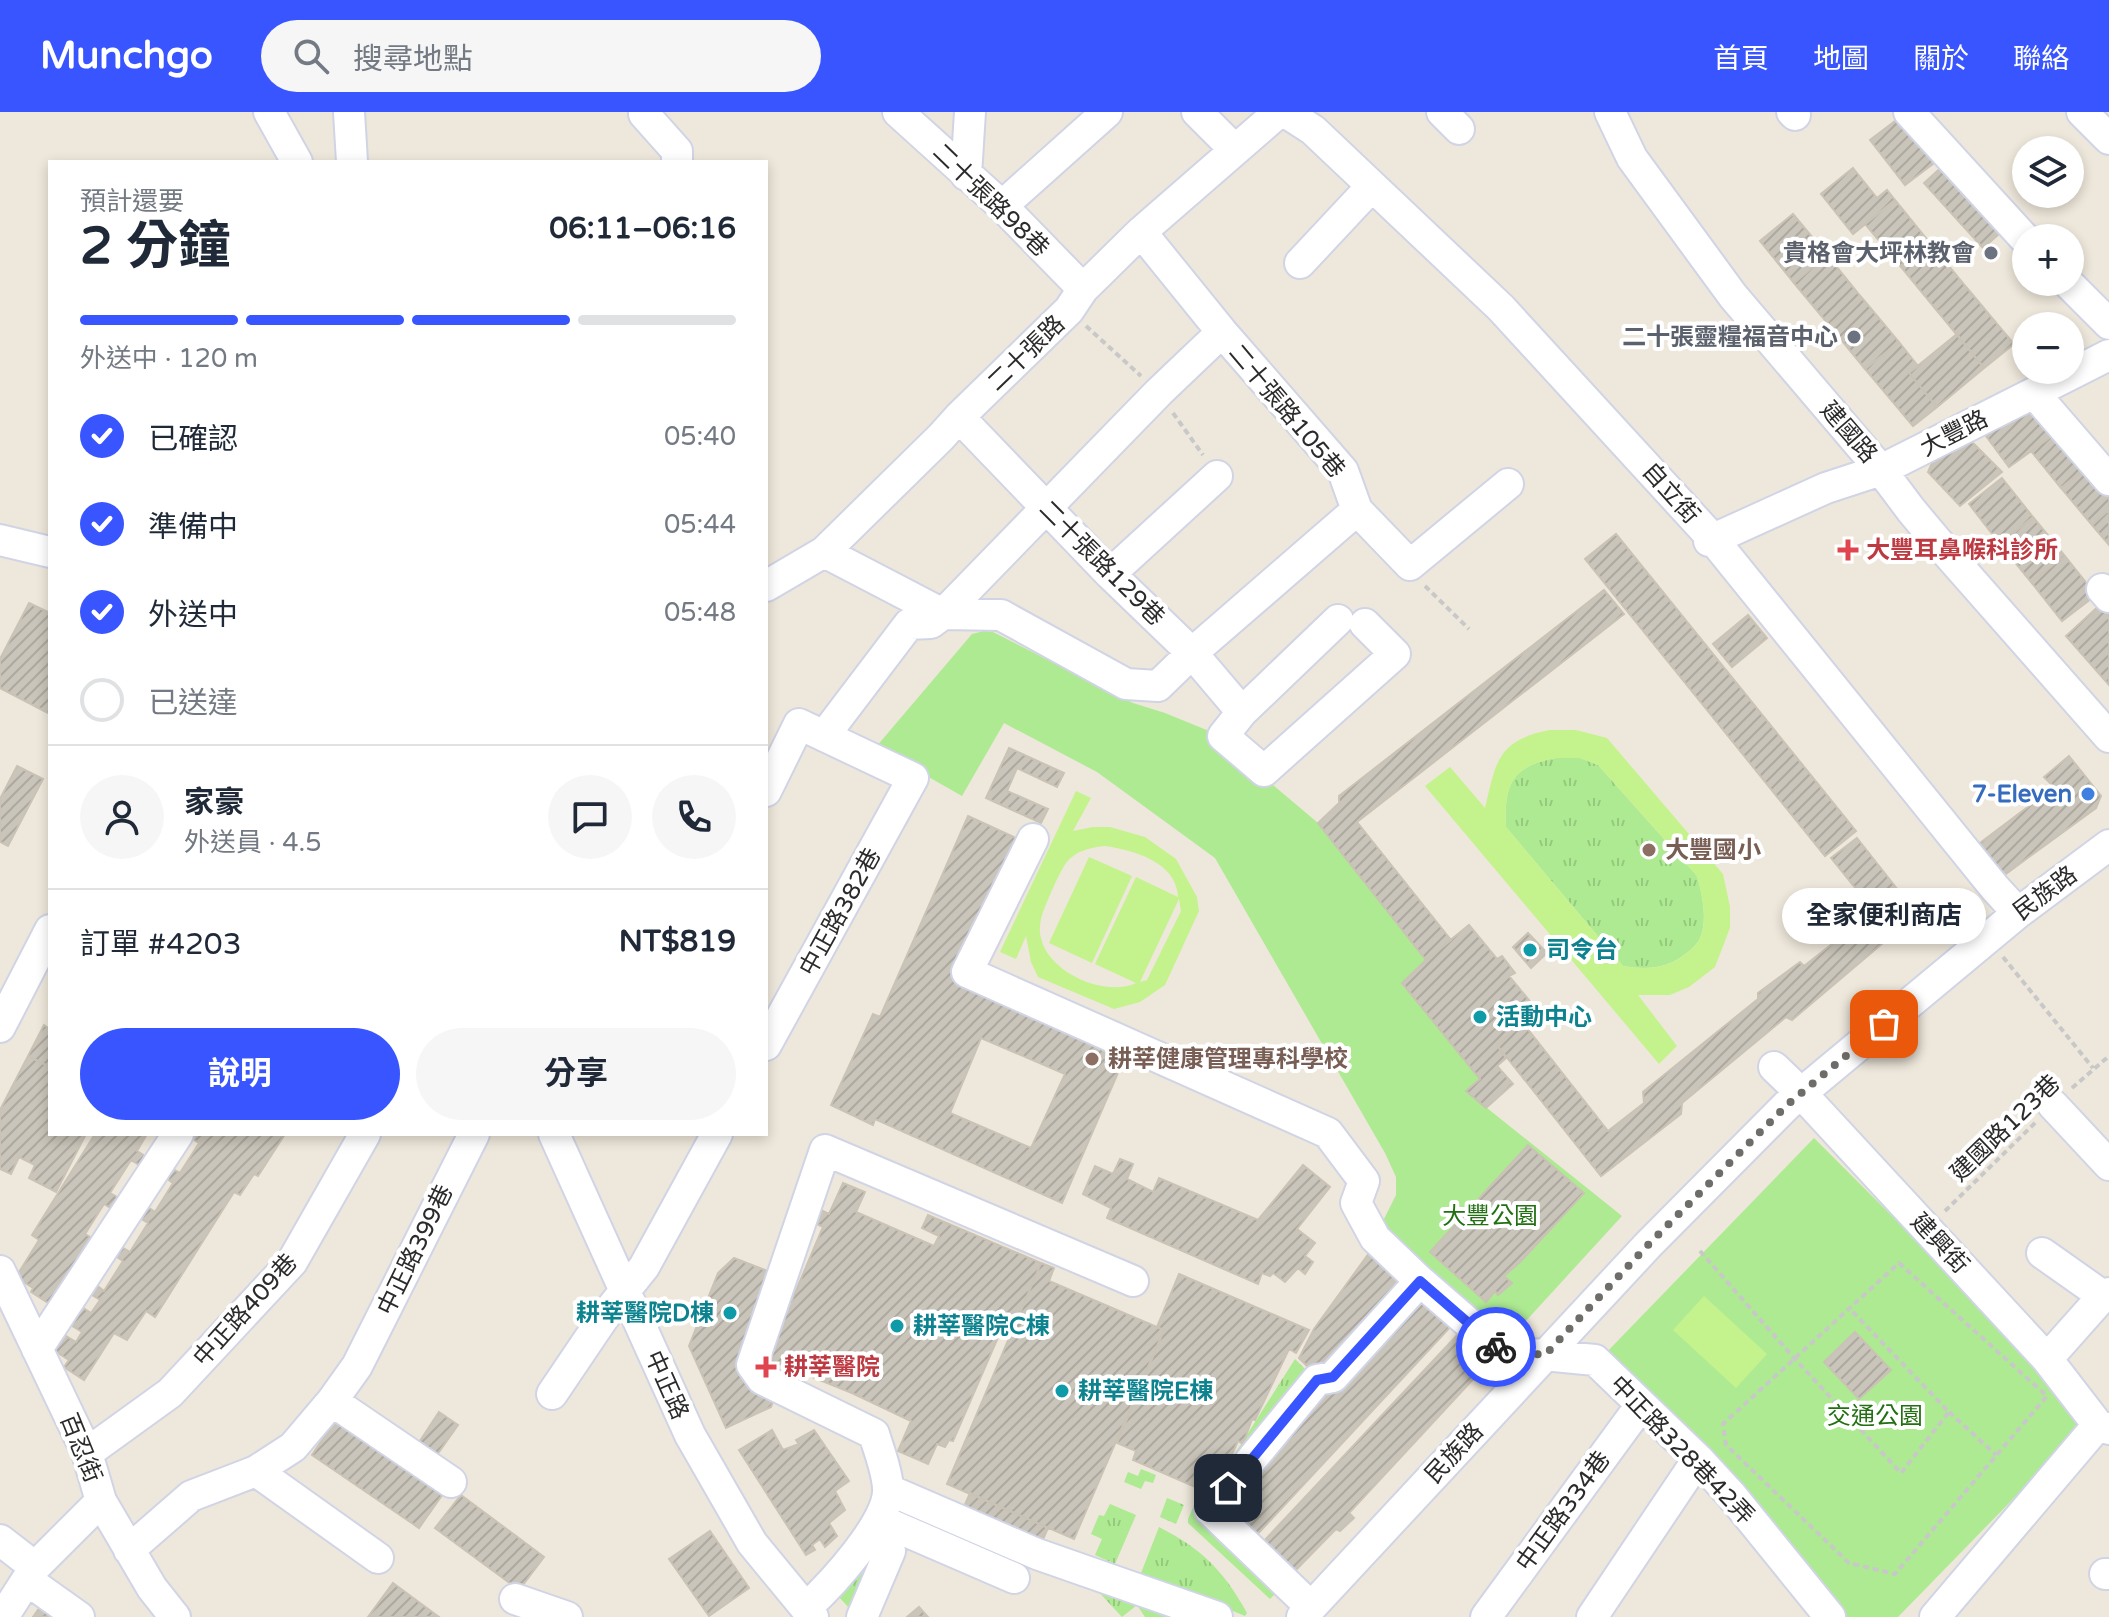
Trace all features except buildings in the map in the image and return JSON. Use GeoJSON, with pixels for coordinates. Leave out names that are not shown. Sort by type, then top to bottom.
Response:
{"type":"FeatureCollection","features":[{"type":"Feature","properties":{"kind":"street"},"geometry":{"type":"LineString","coordinates":[[269,112],[296,160]]}},
{"type":"Feature","properties":{"kind":"street"},"geometry":{"type":"LineString","coordinates":[[349,112],[352,160]]}},
{"type":"Feature","properties":{"kind":"street","name":"二十張路98巷"},"geometry":{"type":"LineString","coordinates":[[898,112],[1002,206],[1083,289]]}},
{"type":"Feature","properties":{"kind":"street"},"geometry":{"type":"LineString","coordinates":[[966,175],[970,112]]}},
{"type":"Feature","properties":{"kind":"street"},"geometry":{"type":"LineString","coordinates":[[1002,206],[1107,112]]}},
{"type":"Feature","properties":{"kind":"street"},"geometry":{"type":"LineString","coordinates":[[1197,112],[1235,150]]}},
{"type":"Feature","properties":{"kind":"street","name":"二十張路"},"geometry":{"type":"LineString","coordinates":[[768,585],[824,552],[1069,310],[1083,289],[1141,232],[1282,112]]}},
{"type":"Feature","properties":{"kind":"street","name":"自立街"},"geometry":{"type":"LineString","coordinates":[[1282,112],[1313,130],[1501,308],[1710,540],[2018,913]]}},
{"type":"Feature","properties":{"kind":"street","name":"建國路"},"geometry":{"type":"LineString","coordinates":[[1610,112],[1632,158],[1733,296],[1967,576],[2109,737]]}},
{"type":"Feature","properties":{"kind":"street"},"geometry":{"type":"LineString","coordinates":[[1909,112],[2012,225]]}},
{"type":"Feature","properties":{"kind":"street"},"geometry":{"type":"LineString","coordinates":[[2082,112],[2109,139]]}},
{"type":"Feature","properties":{"kind":"street"},"geometry":{"type":"LineString","coordinates":[[644,114],[677,151],[677,160]]}},
{"type":"Feature","properties":{"kind":"street"},"geometry":{"type":"LineString","coordinates":[[1300,263],[1372,186]]}},
{"type":"Feature","properties":{"kind":"street","name":"二十張路105巷"},"geometry":{"type":"LineString","coordinates":[[1141,232],[1222,332],[1343,471],[1357,510],[1410,565]]}},
{"type":"Feature","properties":{"kind":"street"},"geometry":{"type":"LineString","coordinates":[[2081,296],[2109,324]]}},
{"type":"Feature","properties":{"kind":"street"},"geometry":{"type":"LineString","coordinates":[[768,788],[812,730],[909,624],[931,623],[943,614],[1159,392],[1222,332]]}},
{"type":"Feature","properties":{"kind":"street","name":"大豐路"},"geometry":{"type":"LineString","coordinates":[[1710,540],[1826,488],[1881,470],[2109,355]]}},
{"type":"Feature","properties":{"kind":"street"},"geometry":{"type":"LineString","coordinates":[[2034,393],[2109,480]]}},
{"type":"Feature","properties":{"kind":"street","name":"二十張路129巷"},"geometry":{"type":"LineString","coordinates":[[959,417],[1110,574],[1192,653],[1242,712]]}},
{"type":"Feature","properties":{"kind":"street"},"geometry":{"type":"LineString","coordinates":[[1110,574],[1217,476]]}},
{"type":"Feature","properties":{"kind":"street"},"geometry":{"type":"LineString","coordinates":[[1410,565],[1508,484]]}},
{"type":"Feature","properties":{"kind":"street"},"geometry":{"type":"LineString","coordinates":[[824,552],[943,614],[1001,615],[1126,684],[1158,686],[1357,510]]}},
{"type":"Feature","properties":{"kind":"street"},"geometry":{"type":"LineString","coordinates":[[0,540],[48,552]]}},
{"type":"Feature","properties":{"kind":"street"},"geometry":{"type":"LineString","coordinates":[[1351,622],[1395,654],[1264,771],[1223,736],[1242,712],[1351,622]]}},
{"type":"Feature","properties":{"kind":"street","name":"中正路382巷"},"geometry":{"type":"LineString","coordinates":[[768,1041],[913,778],[812,730]]}},
{"type":"Feature","properties":{"kind":"street","name":"中正路328巷42弄"},"geometry":{"type":"LineString","coordinates":[[1033,839],[967,972],[1328,1133],[1364,1181],[1356,1203],[1375,1238],[1501,1351],[1595,1360],[1732,1496],[1830,1617]]}},
{"type":"Feature","properties":{"kind":"street","name":"民族路"},"geometry":{"type":"LineString","coordinates":[[1307,1612],[1648,1245],[1801,1093],[2018,913],[2109,845]]}},
{"type":"Feature","properties":{"kind":"street"},"geometry":{"type":"LineString","coordinates":[[0,1027],[48,934]]}},
{"type":"Feature","properties":{"kind":"street","name":"建興街"},"geometry":{"type":"LineString","coordinates":[[1774,1067],[1927,1228],[2047,1359],[2104,1427],[1935,1617]]}},
{"type":"Feature","properties":{"kind":"street"},"geometry":{"type":"LineString","coordinates":[[2053,1105],[2109,1165]]}},
{"type":"Feature","properties":{"kind":"street"},"geometry":{"type":"LineString","coordinates":[[37,1349],[177,1136]]}},
{"type":"Feature","properties":{"kind":"street","name":"中正路409巷"},"geometry":{"type":"LineString","coordinates":[[87,1453],[170,1393],[292,1262],[364,1136]]}},
{"type":"Feature","properties":{"kind":"street","name":"中正路399巷"},"geometry":{"type":"LineString","coordinates":[[129,1550],[191,1496],[256,1471],[293,1447],[332,1401],[357,1366],[473,1136]]}},
{"type":"Feature","properties":{"kind":"street","name":"中正路"},"geometry":{"type":"LineString","coordinates":[[555,1136],[690,1435],[752,1543],[810,1612]]}},
{"type":"Feature","properties":{"kind":"street"},"geometry":{"type":"LineString","coordinates":[[552,1394],[604,1317],[644,1267],[716,1136]]}},
{"type":"Feature","properties":{"kind":"street"},"geometry":{"type":"LineString","coordinates":[[810,1612],[880,1520],[889,1490],[874,1434],[762,1379],[752,1365],[825,1150],[1133,1281]]}},
{"type":"Feature","properties":{"kind":"street"},"geometry":{"type":"LineString","coordinates":[[2042,1253],[2106,1295],[2047,1359]]}},
{"type":"Feature","properties":{"kind":"street","name":"百忍街"},"geometry":{"type":"LineString","coordinates":[[0,1271],[87,1453],[101,1501],[152,1588],[175,1617]]}},
{"type":"Feature","properties":{"kind":"street"},"geometry":{"type":"LineString","coordinates":[[1307,1612],[1210,1510],[1317,1380],[1333,1377],[1420,1281]]}},
{"type":"Feature","properties":{"kind":"street"},"geometry":{"type":"LineString","coordinates":[[332,1401],[451,1482]]}},
{"type":"Feature","properties":{"kind":"street","name":"中正路334巷"},"geometry":{"type":"LineString","coordinates":[[1486,1617],[1641,1405]]}},
{"type":"Feature","properties":{"kind":"street"},"geometry":{"type":"LineString","coordinates":[[1592,1617],[1698,1459]]}},
{"type":"Feature","properties":{"kind":"street"},"geometry":{"type":"LineString","coordinates":[[256,1471],[378,1558]]}},
{"type":"Feature","properties":{"kind":"street"},"geometry":{"type":"LineString","coordinates":[[889,1490],[1037,1554],[1182,1611],[1217,1617]]}},
{"type":"Feature","properties":{"kind":"street"},"geometry":{"type":"LineString","coordinates":[[3,1617],[31,1574],[101,1501]]}},
{"type":"Feature","properties":{"kind":"street"},"geometry":{"type":"LineString","coordinates":[[880,1520],[1014,1578]]}},
{"type":"Feature","properties":{"kind":"street"},"geometry":{"type":"LineString","coordinates":[[862,1617],[890,1551],[880,1520]]}},
{"type":"Feature","properties":{"kind":"street"},"geometry":{"type":"LineString","coordinates":[[0,1540],[31,1574],[79,1617]]}},
{"type":"Feature","properties":{"kind":"street"},"geometry":{"type":"LineString","coordinates":[[515,1599],[567,1617]]}},
{"type":"Feature","properties":{"kind":"path"},"geometry":{"type":"LineString","coordinates":[[1410,565],[1413,574],[1469,629]]}},
{"type":"Feature","properties":{"kind":"path"},"geometry":{"type":"LineString","coordinates":[[2001,955],[2093,1069]]}},
{"type":"Feature","properties":{"kind":"path","name":"建國路123巷"},"geometry":{"type":"LineString","coordinates":[[1927,1228],[2053,1105],[2109,1056]]}},
{"type":"Feature","properties":{"kind":"path"},"geometry":{"type":"LineString","coordinates":[[1700,1251],[1901,1473],[1949,1412]]}},
{"type":"Feature","properties":{"kind":"path"},"geometry":{"type":"LineString","coordinates":[[1899,1263],[2047,1396],[1895,1574],[1849,1563],[1726,1445],[1723,1424],[1794,1358],[1899,1263]]}},
{"type":"Feature","properties":{"kind":"path"},"geometry":{"type":"LineString","coordinates":[[1850,1309],[1949,1412],[1996,1455]]}},
{"type":"Feature","properties":{"kind":"green space","name":"大豐公園"},"geometry":{"type":"Polygon","coordinates":[[[993,632],[1133,703],[1209,731],[1318,823],[1426,960],[1402,983],[1480,1079],[1467,1092],[1622,1216],[1513,1335],[1500,1335],[1377,1233],[1396,1195],[1396,1177],[1215,858],[1097,772],[1004,723],[962,796],[876,747],[972,634],[993,632]]]}},
{"type":"Feature","properties":{"kind":"green space"},"geometry":{"type":"Polygon","coordinates":[[[1576,730],[1607,738],[1723,874],[1730,907],[1730,928],[1715,967],[1689,987],[1670,995],[1638,995],[1677,1046],[1659,1064],[1425,786],[1450,767],[1485,808],[1492,778],[1502,756],[1509,747],[1532,734],[1576,730]],[[1580,758],[1541,761],[1520,772],[1509,788],[1506,827],[1623,966],[1649,968],[1673,962],[1695,946],[1702,931],[1703,907],[1697,876],[1598,765],[1580,758]]]}},
{"type":"Feature","properties":{"kind":"green space"},"geometry":{"type":"Polygon","coordinates":[[[1556,758],[1580,758],[1598,765],[1697,876],[1704,923],[1696,944],[1680,958],[1657,967],[1623,966],[1506,827],[1507,799],[1514,779],[1529,766],[1556,758]]]}},
{"type":"Feature","properties":{"kind":"green space"},"geometry":{"type":"Polygon","coordinates":[[[1076,791],[1091,798],[1073,831],[1110,827],[1145,837],[1176,859],[1197,897],[1199,911],[1165,985],[1140,1002],[1114,1009],[1038,977],[1031,962],[1026,936],[1016,959],[1000,952],[1076,791]],[[1105,846],[1084,850],[1066,863],[1045,907],[1040,933],[1046,950],[1066,971],[1094,984],[1123,987],[1136,983],[1095,964],[1136,877],[1178,897],[1170,875],[1152,860],[1105,846]],[[1179,899],[1140,982],[1147,980],[1181,911],[1179,899]]]}},
{"type":"Feature","properties":{"kind":"green space"},"geometry":{"type":"Polygon","coordinates":[[[1089,857],[1132,876],[1092,963],[1049,943],[1089,857]]]}},
{"type":"Feature","properties":{"kind":"green space","name":"交通公園"},"geometry":{"type":"Polygon","coordinates":[[[1814,1138],[2057,1376],[2089,1421],[1898,1617],[1847,1617],[1603,1356],[1814,1138]]]}},
{"type":"Feature","properties":{"kind":"green space"},"geometry":{"type":"Polygon","coordinates":[[[1704,1296],[1767,1354],[1736,1388],[1673,1330],[1704,1296]]]}},
{"type":"Feature","properties":{"kind":"green space"},"geometry":{"type":"Polygon","coordinates":[[[1295,1359],[1311,1375],[1204,1509],[1283,1586],[1270,1599],[1188,1523],[1188,1519],[1201,1489],[1210,1493],[1295,1359]]]}},
{"type":"Feature","properties":{"kind":"green space"},"geometry":{"type":"Polygon","coordinates":[[[1141,1469],[1156,1475],[1153,1483],[1145,1481],[1141,1489],[1124,1482],[1128,1472],[1138,1476],[1141,1469]]]}},
{"type":"Feature","properties":{"kind":"green space"},"geometry":{"type":"Polygon","coordinates":[[[1167,1498],[1184,1505],[1176,1524],[1160,1517],[1167,1498]]]}},
{"type":"Feature","properties":{"kind":"green space"},"geometry":{"type":"Polygon","coordinates":[[[1110,1504],[1136,1515],[1115,1564],[1095,1555],[1102,1539],[1091,1534],[1099,1515],[1104,1516],[1110,1504]]]}},
{"type":"Feature","properties":{"kind":"green space"},"geometry":{"type":"Polygon","coordinates":[[[1159,1527],[1210,1562],[1238,1598],[1247,1613],[1245,1616],[1141,1573],[1159,1527]]]}},
{"type":"Feature","properties":{"kind":"green space"},"geometry":{"type":"Polygon","coordinates":[[[873,1552],[851,1610],[837,1595],[873,1552]]]}},
{"type":"Feature","properties":{"kind":"green space"},"geometry":{"type":"Polygon","coordinates":[[[1095,1588],[1137,1605],[1122,1617],[1095,1588]]]}},
{"type":"Feature","properties":{"kind":"green space"},"geometry":{"type":"Polygon","coordinates":[[[1137,1605],[1166,1617],[1145,1617],[1137,1605]]]}},
{"type":"Feature","properties":{"kind":"way so far"},"geometry":{"type":"LineString","coordinates":[[1496,1347],[1501,1351],[1545,1355],[1648,1245],[1787,1105],[1884,1024]]}},
{"type":"Feature","properties":{"kind":"place","name":"貴格會大坪林教會"},"geometry":{"type":"Point","coordinates":[1991,253]}},
{"type":"Feature","properties":{"kind":"place","name":"二十張靈糧福音中心"},"geometry":{"type":"Point","coordinates":[1854,337]}},
{"type":"Feature","properties":{"kind":"place","name":"大豐耳鼻喉科診所"},"geometry":{"type":"Point","coordinates":[1848,550]}},
{"type":"Feature","properties":{"kind":"place","name":"7-Eleven"},"geometry":{"type":"Point","coordinates":[2088,794]}},
{"type":"Feature","properties":{"kind":"place","name":"大豐國小"},"geometry":{"type":"Point","coordinates":[1649,850]}},
{"type":"Feature","properties":{"kind":"place","name":"司令台"},"geometry":{"type":"Point","coordinates":[1530,950]}},
{"type":"Feature","properties":{"kind":"place","name":"活動中心"},"geometry":{"type":"Point","coordinates":[1480,1017]}},
{"type":"Feature","properties":{"kind":"place","name":"全家便利商店"},"geometry":{"type":"Point","coordinates":[1884,1024]}},
{"type":"Feature","properties":{"kind":"place","name":"耕莘健康管理專科學校"},"geometry":{"type":"Point","coordinates":[1092,1059]}},
{"type":"Feature","properties":{"kind":"place","name":"耕莘醫院D棟"},"geometry":{"type":"Point","coordinates":[730,1313]}},
{"type":"Feature","properties":{"kind":"place","name":"耕莘醫院C棟"},"geometry":{"type":"Point","coordinates":[897,1326]}},
{"type":"Feature","properties":{"kind":"place","name":"耕莘醫院"},"geometry":{"type":"Point","coordinates":[766,1367]}},
{"type":"Feature","properties":{"kind":"place","name":"耕莘醫院E棟"},"geometry":{"type":"Point","coordinates":[1062,1391]}},
{"type":"Feature","properties":{"kind":"route"},"geometry":{"type":"LineString","coordinates":[[1228,1488],[1317,1380],[1333,1377],[1420,1281],[1496,1347]]}}]}
